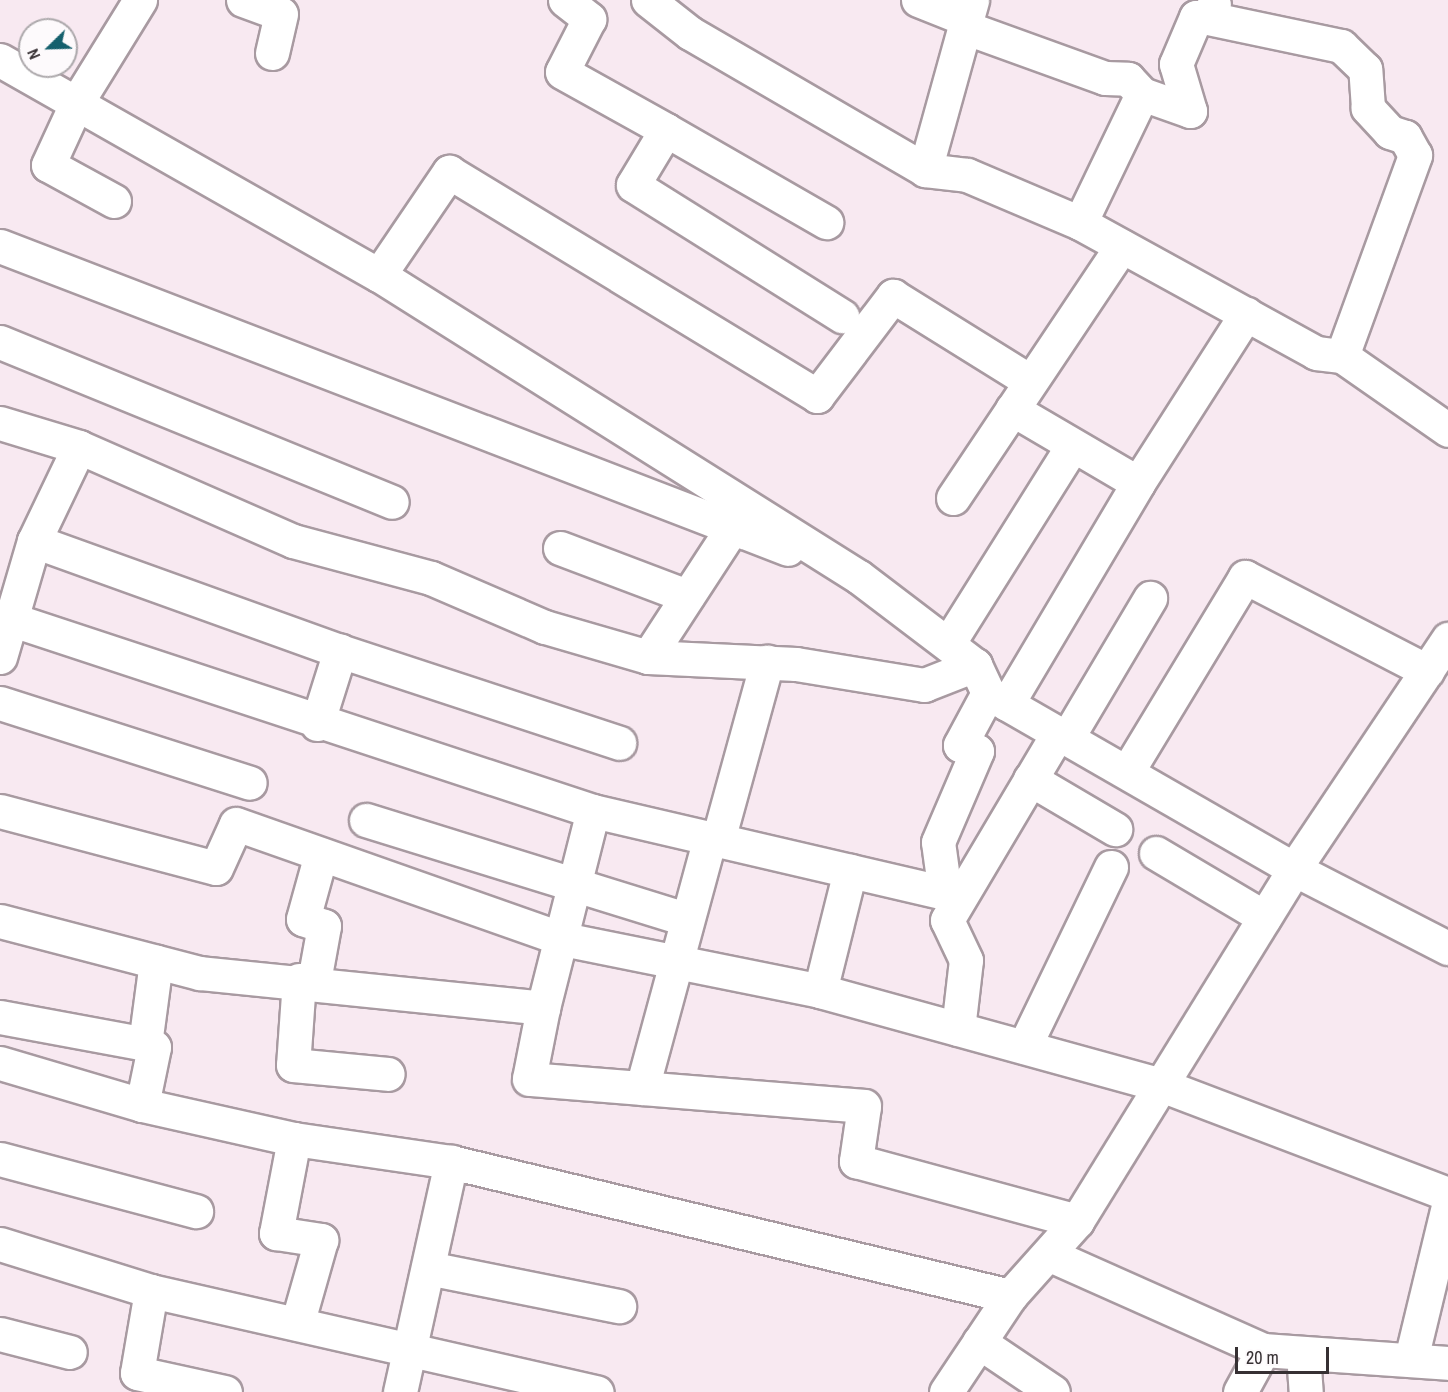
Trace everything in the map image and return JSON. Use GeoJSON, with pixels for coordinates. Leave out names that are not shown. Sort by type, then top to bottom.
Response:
{"type":"FeatureCollection","features":[{"type":"Feature","properties":{"kind":"street"},"geometry":{"type":"LineString","coordinates":[[114,201],[48,165],[77,102],[140,0]]}},
{"type":"Feature","properties":{"kind":"street"},"geometry":{"type":"LineString","coordinates":[[243,0],[281,14],[272,53]]}},
{"type":"Feature","properties":{"kind":"street"},"geometry":{"type":"LineString","coordinates":[[565,0],[589,19],[562,72],[826,222]]}},
{"type":"Feature","properties":{"kind":"street"},"geometry":{"type":"LineString","coordinates":[[648,0],[690,33],[924,170],[967,175],[1080,223],[1316,353],[1342,356],[1448,430]]}},
{"type":"Feature","properties":{"kind":"street"},"geometry":{"type":"LineString","coordinates":[[918,0],[967,15],[1105,78],[1128,79],[1142,94],[1190,111],[1176,64],[1196,17],[1212,9],[1341,46],[1365,69],[1368,108],[1390,132],[1405,137],[1415,155],[1342,356]]}},
{"type":"Feature","properties":{"kind":"street"},"geometry":{"type":"LineString","coordinates":[[924,170],[967,15]]}},
{"type":"Feature","properties":{"kind":"street"},"geometry":{"type":"LineString","coordinates":[[0,60],[379,275],[859,577],[948,644],[990,687],[1063,735],[1294,869],[1448,948]]}},
{"type":"Feature","properties":{"kind":"street"},"geometry":{"type":"LineString","coordinates":[[1080,223],[1142,94]]}},
{"type":"Feature","properties":{"kind":"street"},"geometry":{"type":"LineString","coordinates":[[666,130],[633,185],[842,316]]}},
{"type":"Feature","properties":{"kind":"street"},"geometry":{"type":"LineString","coordinates":[[379,275],[449,172],[817,396],[893,296],[1028,380]]}},
{"type":"Feature","properties":{"kind":"street"},"geometry":{"type":"LineString","coordinates":[[0,246],[859,577]]}},
{"type":"Feature","properties":{"kind":"street"},"geometry":{"type":"LineString","coordinates":[[953,498],[1012,409],[1028,380],[1122,246]]}},
{"type":"Feature","properties":{"kind":"street"},"geometry":{"type":"LineString","coordinates":[[12,620],[317,724],[593,811],[945,893],[938,842],[977,751],[960,745],[990,687],[1138,483],[1246,314]]}},
{"type":"Feature","properties":{"kind":"street"},"geometry":{"type":"LineString","coordinates":[[0,342],[392,502]]}},
{"type":"Feature","properties":{"kind":"street"},"geometry":{"type":"LineString","coordinates":[[1012,409],[1138,483]]}},
{"type":"Feature","properties":{"kind":"street"},"geometry":{"type":"LineString","coordinates":[[0,423],[79,447],[293,541],[431,578],[546,627],[648,657],[767,662],[924,685],[990,687]]}},
{"type":"Feature","properties":{"kind":"street"},"geometry":{"type":"LineString","coordinates":[[948,644],[1072,446]]}},
{"type":"Feature","properties":{"kind":"street"},"geometry":{"type":"LineString","coordinates":[[0,657],[34,541],[79,447]]}},
{"type":"Feature","properties":{"kind":"street"},"geometry":{"type":"LineString","coordinates":[[648,657],[732,528]]}},
{"type":"Feature","properties":{"kind":"street"},"geometry":{"type":"LineString","coordinates":[[34,541],[340,651],[619,743]]}},
{"type":"Feature","properties":{"kind":"street"},"geometry":{"type":"LineString","coordinates":[[560,548],[687,596]]}},
{"type":"Feature","properties":{"kind":"street"},"geometry":{"type":"LineString","coordinates":[[1127,772],[1245,577],[1427,671]]}},
{"type":"Feature","properties":{"kind":"street"},"geometry":{"type":"LineString","coordinates":[[958,1029],[966,960],[946,920],[1030,779],[1063,735],[1150,598]]}},
{"type":"Feature","properties":{"kind":"street"},"geometry":{"type":"LineString","coordinates":[[946,1392],[1010,1296],[1050,1255],[1077,1221],[1294,869],[1448,639]]}},
{"type":"Feature","properties":{"kind":"street"},"geometry":{"type":"LineString","coordinates":[[317,724],[340,651]]}},
{"type":"Feature","properties":{"kind":"street"},"geometry":{"type":"LineString","coordinates":[[642,1088],[685,919],[714,839],[767,662]]}},
{"type":"Feature","properties":{"kind":"street"},"geometry":{"type":"LineString","coordinates":[[0,703],[250,783]]}},
{"type":"Feature","properties":{"kind":"street"},"geometry":{"type":"LineString","coordinates":[[1030,779],[1115,829]]}},
{"type":"Feature","properties":{"kind":"street"},"geometry":{"type":"LineString","coordinates":[[0,811],[216,868],[236,824],[563,939],[820,991],[1161,1085],[1448,1194]]}},
{"type":"Feature","properties":{"kind":"street"},"geometry":{"type":"LineString","coordinates":[[593,811],[563,939],[543,1008],[529,1079],[864,1106],[856,1161],[1077,1221]]}},
{"type":"Feature","properties":{"kind":"street"},"geometry":{"type":"LineString","coordinates":[[366,820],[685,919]]}},
{"type":"Feature","properties":{"kind":"street"},"geometry":{"type":"LineString","coordinates":[[1156,853],[1264,917]]}},
{"type":"Feature","properties":{"kind":"street"},"geometry":{"type":"LineString","coordinates":[[321,854],[303,919],[324,926],[306,980],[292,1065],[388,1074]]}},
{"type":"Feature","properties":{"kind":"street"},"geometry":{"type":"LineString","coordinates":[[1024,1047],[1111,867]]}},
{"type":"Feature","properties":{"kind":"street"},"geometry":{"type":"LineString","coordinates":[[820,991],[850,871]]}},
{"type":"Feature","properties":{"kind":"street"},"geometry":{"type":"LineString","coordinates":[[0,921],[200,973],[306,980],[543,1008]]}},
{"type":"Feature","properties":{"kind":"street"},"geometry":{"type":"LineString","coordinates":[[146,1044],[156,962]]}},
{"type":"Feature","properties":{"kind":"street"},"geometry":{"type":"LineString","coordinates":[[0,1017],[154,1047],[142,1106]]}},
{"type":"Feature","properties":{"kind":"street"},"geometry":{"type":"LineString","coordinates":[[0,1063],[142,1106],[294,1139],[451,1162],[1010,1296]]}},
{"type":"Feature","properties":{"kind":"street"},"geometry":{"type":"LineString","coordinates":[[294,1139],[276,1233],[321,1240],[297,1324]]}},
{"type":"Feature","properties":{"kind":"street"},"geometry":{"type":"LineString","coordinates":[[0,1159],[196,1211]]}},
{"type":"Feature","properties":{"kind":"street"},"geometry":{"type":"LineString","coordinates":[[400,1392],[451,1162]]}},
{"type":"Feature","properties":{"kind":"street"},"geometry":{"type":"LineString","coordinates":[[1412,1359],[1448,1206]]}},
{"type":"Feature","properties":{"kind":"street"},"geometry":{"type":"LineString","coordinates":[[0,1244],[151,1291],[410,1350],[542,1386],[597,1392]]}},
{"type":"Feature","properties":{"kind":"street"},"geometry":{"type":"LineString","coordinates":[[1050,1255],[1263,1350],[1448,1363]]}},
{"type":"Feature","properties":{"kind":"street"},"geometry":{"type":"LineString","coordinates":[[428,1268],[619,1306]]}},
{"type":"Feature","properties":{"kind":"street"},"geometry":{"type":"LineString","coordinates":[[151,1291],[137,1373],[225,1392]]}},
{"type":"Feature","properties":{"kind":"street"},"geometry":{"type":"LineString","coordinates":[[0,1334],[70,1352]]}},
{"type":"Feature","properties":{"kind":"street"},"geometry":{"type":"LineString","coordinates":[[979,1342],[1053,1392]]}},
{"type":"Feature","properties":{"kind":"street"},"geometry":{"type":"LineString","coordinates":[[1240,1392],[1263,1350]]}},
{"type":"Feature","properties":{"kind":"street"},"geometry":{"type":"LineString","coordinates":[[1303,1353],[1306,1392]]}}]}
